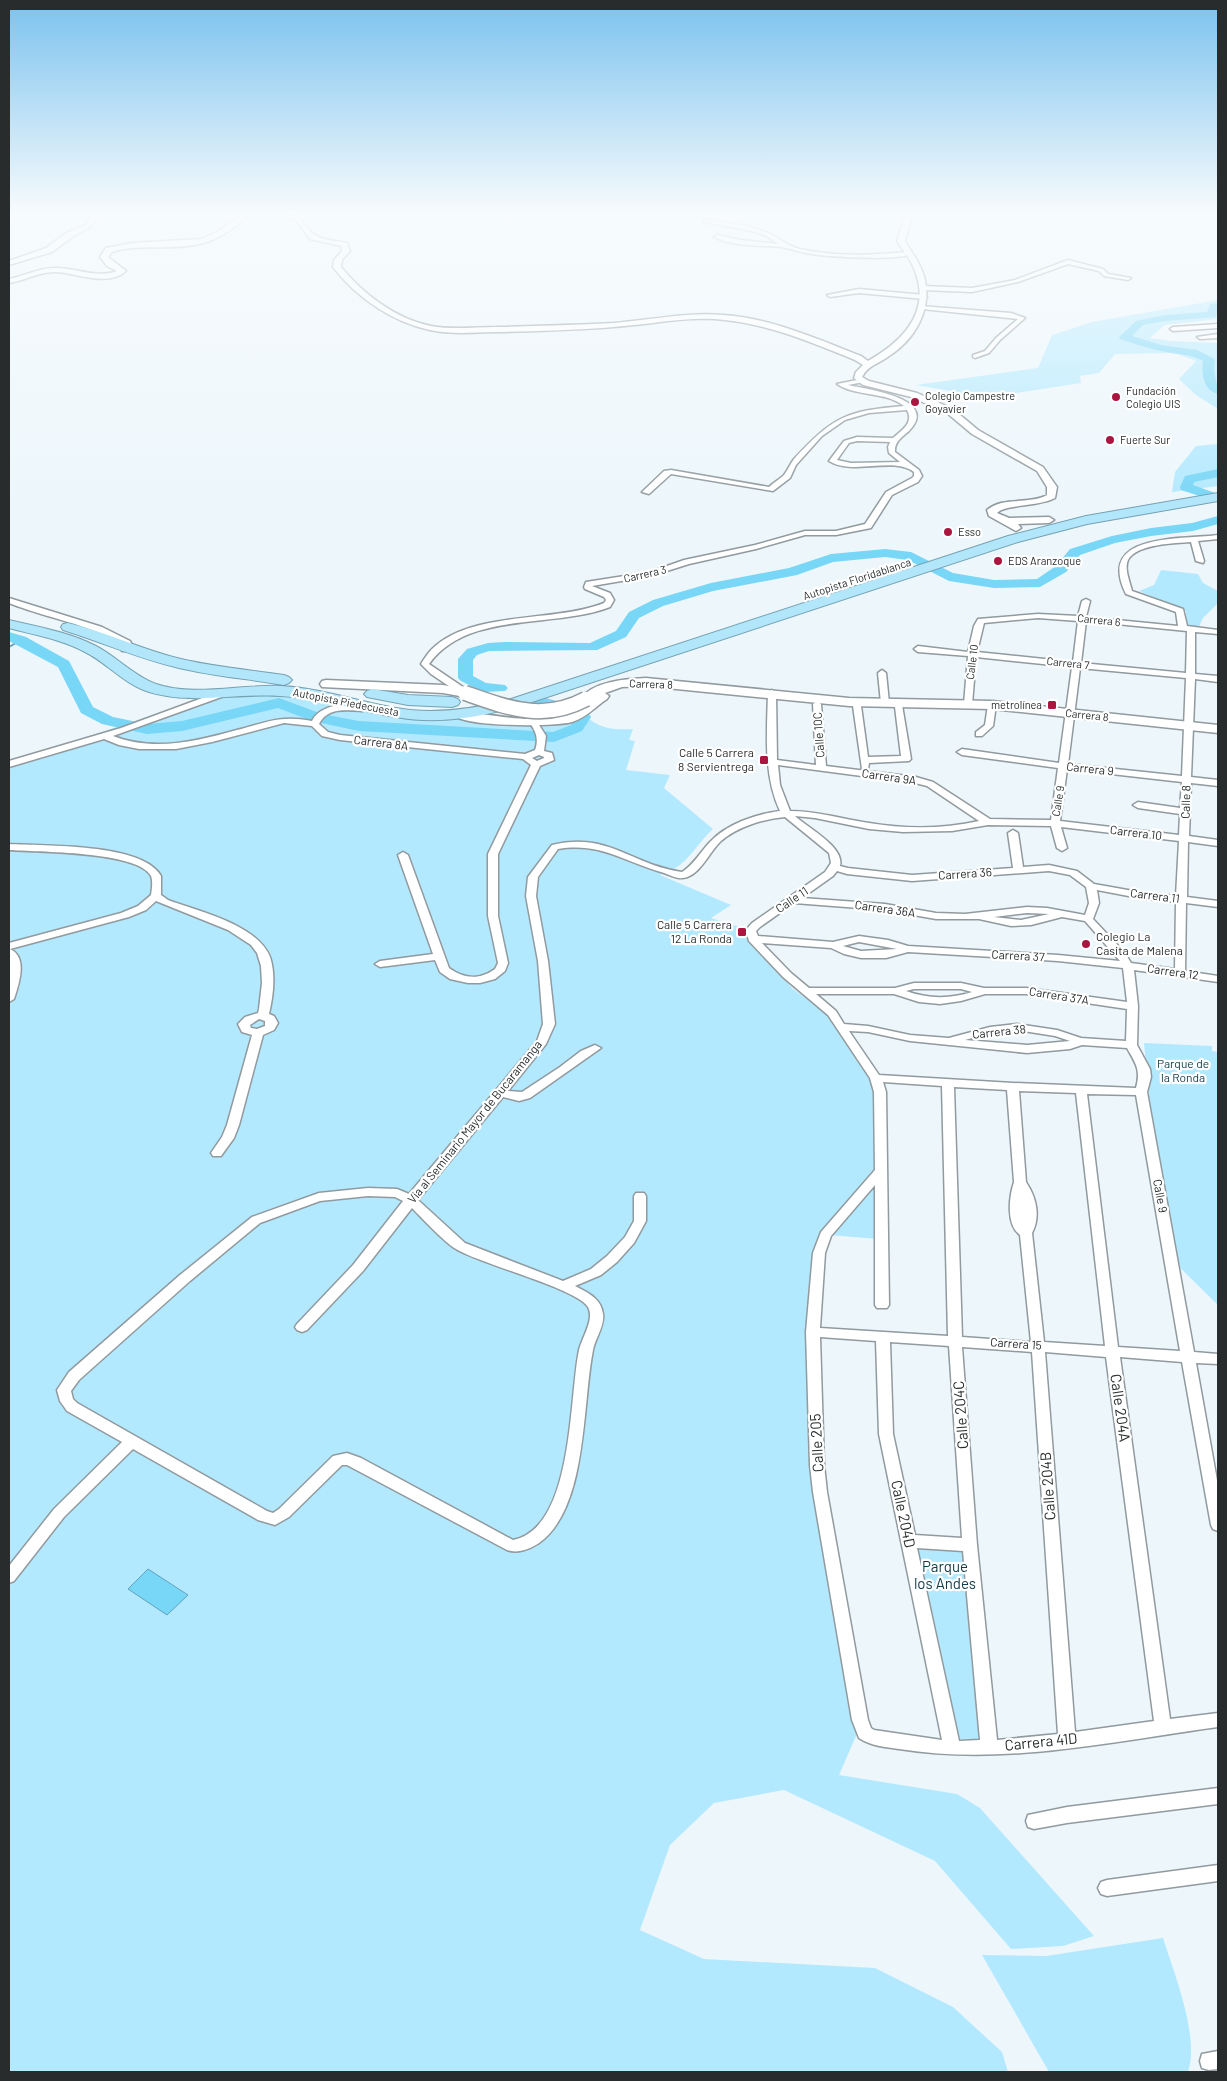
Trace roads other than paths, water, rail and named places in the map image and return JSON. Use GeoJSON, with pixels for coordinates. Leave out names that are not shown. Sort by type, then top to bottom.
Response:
{"type":"FeatureCollection","features":[{"type":"Feature","properties":{"kind":"highway","name":"Autopista Floridablanca"},"geometry":{"type":"LineString","coordinates":[[944,556],[1012,525],[1049,520],[1075,513],[1217,492]]}},
{"type":"Feature","properties":{"kind":"highway","name":"Autopista Floridablanca"},"geometry":{"type":"LineString","coordinates":[[508,701],[525,687],[944,556],[1086,520],[1189,497]]}},
{"type":"Feature","properties":{"kind":"highway","name":"Autopista Floridablanca"},"geometry":{"type":"LineString","coordinates":[[508,701],[539,694],[913,566]]}},
{"type":"Feature","properties":{"kind":"highway","name":"Autopista Piedecuesta"},"geometry":{"type":"LineString","coordinates":[[9,610],[102,638],[125,648],[193,666],[271,679],[326,684],[382,696],[426,702],[508,701]]}},
{"type":"Feature","properties":{"kind":"highway","name":"Autopista Piedecuesta"},"geometry":{"type":"LineString","coordinates":[[9,624],[88,648],[150,687],[182,693],[266,690],[293,692],[344,700],[382,710],[421,715],[460,714],[508,701]]}},
{"type":"Feature","properties":{"kind":"main road","name":"Carrera 8"},"geometry":{"type":"LineString","coordinates":[[460,714],[536,728],[579,715],[592,701],[617,684],[646,682],[817,704],[940,707],[962,704]]}},
{"type":"Feature","properties":{"kind":"main road","name":"Carrera 8"},"geometry":{"type":"LineString","coordinates":[[326,684],[443,690],[465,693],[514,709],[537,712],[562,710],[620,690],[644,686],[849,702],[992,705],[1218,729]]}},
{"type":"Feature","properties":{"kind":"main road"},"geometry":{"type":"LineString","coordinates":[[508,701],[536,728]]}},
{"type":"Feature","properties":{"kind":"street"},"geometry":{"type":"LineString","coordinates":[[389,311],[395,315],[431,328],[457,330],[523,329],[623,324],[692,317],[724,317],[758,323],[804,336],[858,358],[868,365]]}},
{"type":"Feature","properties":{"kind":"street"},"geometry":{"type":"LineString","coordinates":[[862,381],[858,378],[859,374],[868,365],[887,354],[908,336],[914,329],[921,311]]}},
{"type":"Feature","properties":{"kind":"street"},"geometry":{"type":"LineString","coordinates":[[968,311],[1012,315],[1022,318],[998,338],[987,352],[975,356]]}},
{"type":"Feature","properties":{"kind":"street"},"geometry":{"type":"LineString","coordinates":[[1206,326],[1209,337]]}},
{"type":"Feature","properties":{"kind":"street"},"geometry":{"type":"LineString","coordinates":[[1173,329],[1218,326]]}},
{"type":"Feature","properties":{"kind":"street"},"geometry":{"type":"LineString","coordinates":[[1200,337],[1218,336]]}},
{"type":"Feature","properties":{"kind":"street"},"geometry":{"type":"LineString","coordinates":[[904,464],[851,465],[832,461],[846,442],[857,439],[896,440],[913,420],[912,412],[909,408],[887,395],[840,384],[862,381],[914,395],[950,411],[975,432],[1028,462],[1045,474],[1053,491],[1052,496],[1040,502],[1005,506],[992,510],[992,514],[996,517],[1012,525]]}},
{"type":"Feature","properties":{"kind":"street"},"geometry":{"type":"LineString","coordinates":[[646,492],[667,473],[671,472],[770,489],[787,476],[792,464],[820,435],[848,417],[869,411],[909,408]]}},
{"type":"Feature","properties":{"kind":"street","name":"Carrera 3"},"geometry":{"type":"LineString","coordinates":[[465,693],[457,684],[430,670],[425,664],[436,650],[454,638],[476,628],[558,617],[597,609],[607,604],[610,600],[607,595],[588,588],[589,584],[595,582],[627,579],[651,574],[687,562],[756,547],[805,533],[836,533],[865,528],[874,520],[889,494],[918,478],[917,472],[892,453],[890,449],[896,440]]}},
{"type":"Feature","properties":{"kind":"street"},"geometry":{"type":"LineString","coordinates":[[1200,561],[1194,540],[1218,537]]}},
{"type":"Feature","properties":{"kind":"street","name":"Calle 8"},"geometry":{"type":"LineString","coordinates":[[1180,973],[1180,899],[1191,676],[1187,629],[1181,614],[1176,609],[1130,592],[1123,565],[1129,554],[1141,547],[1194,540]]}},
{"type":"Feature","properties":{"kind":"street"},"geometry":{"type":"LineString","coordinates":[[9,600],[98,628],[127,643],[125,648]]}},
{"type":"Feature","properties":{"kind":"street","name":"Calle 9"},"geometry":{"type":"LineString","coordinates":[[1055,823],[1082,618],[1086,601]]}},
{"type":"Feature","properties":{"kind":"street","name":"Carrera 6"},"geometry":{"type":"LineString","coordinates":[[980,621],[1038,616],[1082,618],[1218,632]]}},
{"type":"Feature","properties":{"kind":"street","name":"Calle 10"},"geometry":{"type":"LineString","coordinates":[[962,704],[980,621]]}},
{"type":"Feature","properties":{"kind":"street","name":"Carrera 7"},"geometry":{"type":"LineString","coordinates":[[918,648],[1218,679]]}},
{"type":"Feature","properties":{"kind":"street"},"geometry":{"type":"LineString","coordinates":[[882,672],[886,703]]}},
{"type":"Feature","properties":{"kind":"street"},"geometry":{"type":"LineString","coordinates":[[9,764],[124,730],[224,693]]}},
{"type":"Feature","properties":{"kind":"street"},"geometry":{"type":"LineString","coordinates":[[772,697],[773,762],[776,787],[787,813],[833,850],[837,858],[834,868]]}},
{"type":"Feature","properties":{"kind":"street","name":"Calle 10C"},"geometry":{"type":"LineString","coordinates":[[817,704],[821,767]]}},
{"type":"Feature","properties":{"kind":"street"},"geometry":{"type":"LineString","coordinates":[[979,734],[989,726],[992,705]]}},
{"type":"Feature","properties":{"kind":"street"},"geometry":{"type":"LineString","coordinates":[[857,706],[867,774]]}},
{"type":"Feature","properties":{"kind":"street"},"geometry":{"type":"LineString","coordinates":[[104,736],[133,745],[176,746],[196,744],[277,722],[315,722],[322,713],[333,709],[350,707],[382,710]]}},
{"type":"Feature","properties":{"kind":"street"},"geometry":{"type":"LineString","coordinates":[[864,760],[906,759],[899,707]]}},
{"type":"Feature","properties":{"kind":"street","name":"Carrera 8A"},"geometry":{"type":"LineString","coordinates":[[315,722],[318,730],[324,734],[350,739],[531,760]]}},
{"type":"Feature","properties":{"kind":"street"},"geometry":{"type":"LineString","coordinates":[[403,855],[444,970],[454,977],[480,980],[500,972],[503,963],[493,916],[493,854],[531,760],[532,753],[539,752],[536,728]]}},
{"type":"Feature","properties":{"kind":"street","name":"Carrera 9"},"geometry":{"type":"LineString","coordinates":[[962,752],[1064,766],[1218,782]]}},
{"type":"Feature","properties":{"kind":"street","name":"Carrera 9A"},"geometry":{"type":"LineString","coordinates":[[773,762],[916,780],[930,784],[988,822]]}},
{"type":"Feature","properties":{"kind":"street"},"geometry":{"type":"LineString","coordinates":[[1138,806],[1185,812]]}},
{"type":"Feature","properties":{"kind":"street"},"geometry":{"type":"LineString","coordinates":[[787,813],[810,815],[881,828],[923,830],[963,827],[988,822],[1055,823],[1062,848]]}},
{"type":"Feature","properties":{"kind":"street","name":"Vía al Seminario Mayor de Bucaramanga"},"geometry":{"type":"LineString","coordinates":[[302,1327],[358,1268],[411,1200],[542,1042],[549,1024],[543,961],[531,896],[534,877],[555,847],[571,843],[597,844],[618,851],[650,866],[681,876],[688,874],[714,842],[726,833],[771,816],[787,813]]}},
{"type":"Feature","properties":{"kind":"street","name":"Carrera 10"},"geometry":{"type":"LineString","coordinates":[[1055,823],[1218,842]]}},
{"type":"Feature","properties":{"kind":"street"},"geometry":{"type":"LineString","coordinates":[[1013,833],[1018,869]]}},
{"type":"Feature","properties":{"kind":"street"},"geometry":{"type":"LineString","coordinates":[[9,847],[89,851],[138,861],[151,868],[157,875],[156,896],[142,908],[124,915],[9,946]]}},
{"type":"Feature","properties":{"kind":"street","name":"Carrera 36"},"geometry":{"type":"LineString","coordinates":[[834,868],[847,872],[912,878],[988,874],[1018,869],[1060,869],[1081,878],[1092,886]]}},
{"type":"Feature","properties":{"kind":"street","name":"Calle 11"},"geometry":{"type":"LineString","coordinates":[[753,939],[751,930],[790,900],[817,883],[834,868]]}},
{"type":"Feature","properties":{"kind":"street"},"geometry":{"type":"LineString","coordinates":[[1092,886],[1095,896],[1094,907],[1088,919],[1121,955],[1128,966],[1133,1006],[1131,1045]]}},
{"type":"Feature","properties":{"kind":"street","name":"Carrera 11"},"geometry":{"type":"LineString","coordinates":[[1092,886],[1139,895],[1180,899],[1213,906]]}},
{"type":"Feature","properties":{"kind":"street"},"geometry":{"type":"LineString","coordinates":[[156,896],[164,902],[234,929],[247,936],[262,952],[268,981],[263,1016]]}},
{"type":"Feature","properties":{"kind":"street","name":"Carrera 36A"},"geometry":{"type":"LineString","coordinates":[[790,900],[885,907],[936,916],[965,917],[980,915],[1000,922],[1016,924],[1038,922],[1060,914],[1088,919]]}},
{"type":"Feature","properties":{"kind":"street"},"geometry":{"type":"LineString","coordinates":[[753,939],[804,991],[832,1013],[876,1078],[880,1092],[882,1306]]}},
{"type":"Feature","properties":{"kind":"street","name":"Carrera 37"},"geometry":{"type":"LineString","coordinates":[[753,939],[833,944],[848,952],[865,954],[901,953],[907,949],[1058,958],[1128,966]]}},
{"type":"Feature","properties":{"kind":"street"},"geometry":{"type":"LineString","coordinates":[[9,952],[12,955],[16,970],[9,999]]}},
{"type":"Feature","properties":{"kind":"street"},"geometry":{"type":"LineString","coordinates":[[380,964],[439,956]]}},
{"type":"Feature","properties":{"kind":"street","name":"Carrera 12"},"geometry":{"type":"LineString","coordinates":[[1128,966],[1218,979]]}},
{"type":"Feature","properties":{"kind":"street","name":"Carrera 37A"},"geometry":{"type":"LineString","coordinates":[[804,991],[895,991],[914,986],[961,986],[984,991],[1026,991],[1133,1006]]}},
{"type":"Feature","properties":{"kind":"street","name":"Carrera 37A"},"geometry":{"type":"LineString","coordinates":[[895,991],[913,998],[946,1001],[966,998],[984,991]]}},
{"type":"Feature","properties":{"kind":"street"},"geometry":{"type":"LineString","coordinates":[[263,1016],[270,1018],[272,1025],[267,1030],[258,1033],[246,1030],[244,1024],[249,1018],[263,1016]]}},
{"type":"Feature","properties":{"kind":"street","name":"Carrera 38"},"geometry":{"type":"LineString","coordinates":[[842,1027],[868,1029],[910,1038],[1027,1048],[1070,1046],[1080,1041]]}},
{"type":"Feature","properties":{"kind":"street","name":"Carrera 38"},"geometry":{"type":"LineString","coordinates":[[947,1041],[990,1030],[1017,1027],[1057,1033],[1080,1041],[1131,1045]]}},
{"type":"Feature","properties":{"kind":"street"},"geometry":{"type":"LineString","coordinates":[[217,1153],[228,1138],[233,1125],[258,1033]]}},
{"type":"Feature","properties":{"kind":"street","name":"Calle 9"},"geometry":{"type":"LineString","coordinates":[[1131,1045],[1144,1070],[1145,1077],[1141,1092],[1218,1525]]}},
{"type":"Feature","properties":{"kind":"street"},"geometry":{"type":"LineString","coordinates":[[500,1093],[510,1096],[526,1096],[585,1053],[595,1048]]}},
{"type":"Feature","properties":{"kind":"street"},"geometry":{"type":"LineString","coordinates":[[876,1078],[1013,1088],[1141,1092]]}},
{"type":"Feature","properties":{"kind":"street","name":"Calle 204C"},"geometry":{"type":"LineString","coordinates":[[948,1082],[955,1340],[970,1545],[989,1747]]}},
{"type":"Feature","properties":{"kind":"street","name":"Calle 204B"},"geometry":{"type":"LineString","coordinates":[[1013,1088],[1020,1182],[1016,1193],[1018,1225],[1026,1233],[1038,1346],[1067,1740]]}},
{"type":"Feature","properties":{"kind":"street","name":"Calle 204A"},"geometry":{"type":"LineString","coordinates":[[1081,1090],[1112,1351],[1163,1726]]}},
{"type":"Feature","properties":{"kind":"street","name":"Calle 205"},"geometry":{"type":"LineString","coordinates":[[864,1733],[860,1720],[820,1492],[817,1465],[813,1332],[819,1253],[825,1235],[867,1184],[881,1171]]}},
{"type":"Feature","properties":{"kind":"street"},"geometry":{"type":"LineString","coordinates":[[368,1192],[396,1194],[411,1200],[460,1246],[562,1286],[587,1298],[594,1305],[597,1316],[586,1350],[575,1449],[559,1506],[542,1533],[528,1543],[512,1546],[356,1462],[346,1459],[338,1460],[284,1513],[274,1519],[263,1516],[72,1407],[67,1400],[64,1390],[74,1376],[178,1284],[256,1220],[293,1205],[319,1198],[368,1192]]}},
{"type":"Feature","properties":{"kind":"street"},"geometry":{"type":"LineString","coordinates":[[562,1286],[596,1272],[630,1240],[640,1221],[640,1196]]}},
{"type":"Feature","properties":{"kind":"street","name":"Carrera 15"},"geometry":{"type":"LineString","coordinates":[[813,1332],[1189,1355],[1218,1359]]}},
{"type":"Feature","properties":{"kind":"street","name":"Calle 204D"},"geometry":{"type":"LineString","coordinates":[[883,1336],[886,1434],[952,1748]]}},
{"type":"Feature","properties":{"kind":"street"},"geometry":{"type":"LineString","coordinates":[[9,1577],[59,1513],[132,1441]]}},
{"type":"Feature","properties":{"kind":"street"},"geometry":{"type":"LineString","coordinates":[[909,1541],[970,1545]]}},
{"type":"Feature","properties":{"kind":"street","name":"Carrera 41D"},"geometry":{"type":"LineString","coordinates":[[864,1733],[870,1736],[952,1748],[989,1747],[1067,1740],[1218,1720]]}},
{"type":"Feature","properties":{"kind":"street"},"geometry":{"type":"LineString","coordinates":[[1034,1821],[1066,1814],[1218,1796]]}},
{"type":"Feature","properties":{"kind":"street"},"geometry":{"type":"LineString","coordinates":[[1107,1888],[1218,1873]]}},
{"type":"Feature","properties":{"kind":"waterway"},"geometry":{"type":"LineString","coordinates":[[1213,311],[1212,315],[1165,318],[1140,323],[1124,337],[1156,347],[1193,352],[1203,356],[1209,360],[1207,372],[1214,389],[1218,391]]}},
{"type":"Feature","properties":{"kind":"waterway"},"geometry":{"type":"LineString","coordinates":[[1218,473],[1189,479],[1186,487],[1218,498]]}},
{"type":"Feature","properties":{"kind":"waterway"},"geometry":{"type":"LineString","coordinates":[[500,688],[483,687],[466,678],[466,659],[472,652],[488,647],[505,646],[592,647],[621,634],[634,615],[658,603],[711,587],[792,572],[831,558],[885,553],[911,556],[949,577],[994,584],[1040,583],[1061,569],[1075,552],[1112,540],[1151,532],[1193,527],[1218,520]]}},
{"type":"Feature","properties":{"kind":"waterway"},"geometry":{"type":"LineString","coordinates":[[9,636],[21,640],[64,664],[87,710],[108,721],[147,729],[182,726],[279,703],[318,718],[359,726],[554,737],[576,728],[580,725],[583,717]]}},
{"type":"Feature","properties":{"kind":"waterway"},"geometry":{"type":"LineString","coordinates":[[9,647],[21,640]]}},
{"type":"Feature","properties":{"kind":"waterway"},"geometry":{"type":"LineString","coordinates":[[539,701],[554,705]]}},
{"type":"Feature","properties":{"kind":"place","name":"Fundación Colegio UIS"},"geometry":{"type":"Point","coordinates":[1116,397]}},
{"type":"Feature","properties":{"kind":"place","name":"Colegio Campestre Goyavier"},"geometry":{"type":"Point","coordinates":[915,402]}},
{"type":"Feature","properties":{"kind":"place","name":"Fuerte Sur"},"geometry":{"type":"Point","coordinates":[1110,440]}},
{"type":"Feature","properties":{"kind":"place","name":"Esso"},"geometry":{"type":"Point","coordinates":[948,532]}},
{"type":"Feature","properties":{"kind":"place","name":"EDS Aranzoque"},"geometry":{"type":"Point","coordinates":[998,561]}},
{"type":"Feature","properties":{"kind":"place","name":"metrolínea"},"geometry":{"type":"Point","coordinates":[1052,705]}},
{"type":"Feature","properties":{"kind":"place","name":"Calle 5 Carrera 8 Servientrega"},"geometry":{"type":"Point","coordinates":[764,760]}},
{"type":"Feature","properties":{"kind":"place","name":"Calle 5 Carrera 12 La Ronda"},"geometry":{"type":"Point","coordinates":[742,932]}},
{"type":"Feature","properties":{"kind":"place","name":"Colegio La Casita de Malena"},"geometry":{"type":"Point","coordinates":[1086,944]}},
{"type":"Feature","properties":{"kind":"park label","name":"Parque de la Ronda"},"geometry":{"type":"Point","coordinates":[1183,1071]}},
{"type":"Feature","properties":{"kind":"park label","name":"Parque los Andes"},"geometry":{"type":"Point","coordinates":[945,1576]}}]}
